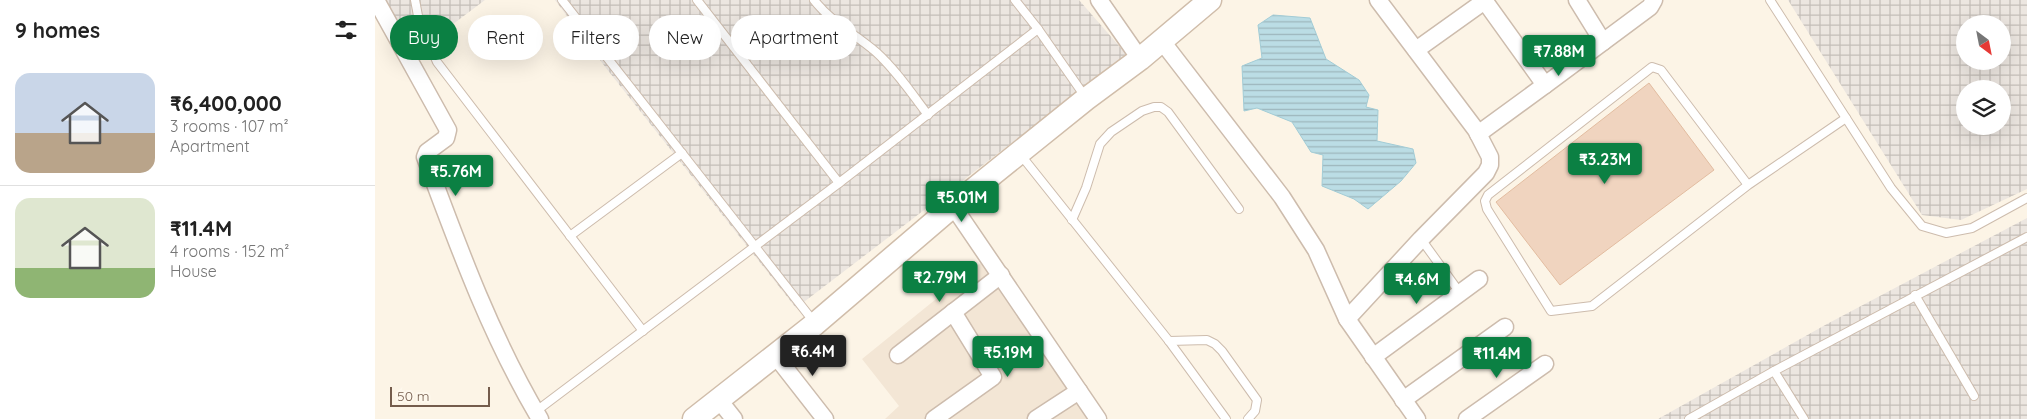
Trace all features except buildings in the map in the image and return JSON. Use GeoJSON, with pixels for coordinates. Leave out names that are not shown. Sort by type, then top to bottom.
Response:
{"type":"FeatureCollection","features":[{"type":"Feature","properties":{"kind":"street"},"geometry":{"type":"LineString","coordinates":[[376,0],[448,130],[446,138],[427,152],[425,157],[447,218],[505,354],[538,415]]}},
{"type":"Feature","properties":{"kind":"street"},"geometry":{"type":"LineString","coordinates":[[1099,0],[1140,59]]}},
{"type":"Feature","properties":{"kind":"street"},"geometry":{"type":"LineString","coordinates":[[694,419],[815,324],[953,206],[1086,99],[1140,59],[1210,0]]}},
{"type":"Feature","properties":{"kind":"street"},"geometry":{"type":"LineString","coordinates":[[1347,319],[1421,239],[1487,173],[1490,165],[1489,157],[1478,134],[1378,0]]}},
{"type":"Feature","properties":{"kind":"street"},"geometry":{"type":"LineString","coordinates":[[1416,50],[1485,0],[1545,85]]}},
{"type":"Feature","properties":{"kind":"street"},"geometry":{"type":"LineString","coordinates":[[1577,0],[1603,42]]}},
{"type":"Feature","properties":{"kind":"street"},"geometry":{"type":"LineString","coordinates":[[1478,134],[1650,7],[1654,0]]}},
{"type":"Feature","properties":{"kind":"street"},"geometry":{"type":"LineString","coordinates":[[1161,40],[1282,197],[1316,250],[1347,319],[1417,419]]}},
{"type":"Feature","properties":{"kind":"street"},"geometry":{"type":"LineString","coordinates":[[953,206],[1098,419]]}},
{"type":"Feature","properties":{"kind":"street"},"geometry":{"type":"LineString","coordinates":[[897,355],[1001,275]]}},
{"type":"Feature","properties":{"kind":"street"},"geometry":{"type":"LineString","coordinates":[[1373,356],[1479,279]]}},
{"type":"Feature","properties":{"kind":"street"},"geometry":{"type":"LineString","coordinates":[[934,419],[993,377],[953,312]]}},
{"type":"Feature","properties":{"kind":"street"},"geometry":{"type":"LineString","coordinates":[[1403,400],[1505,327]]}},
{"type":"Feature","properties":{"kind":"street"},"geometry":{"type":"LineString","coordinates":[[775,355],[825,419]]}},
{"type":"Feature","properties":{"kind":"street"},"geometry":{"type":"LineString","coordinates":[[1469,419],[1545,364]]}},
{"type":"Feature","properties":{"kind":"street"},"geometry":{"type":"LineString","coordinates":[[1036,419],[1079,391]]}},
{"type":"Feature","properties":{"kind":"street"},"geometry":{"type":"LineString","coordinates":[[719,400],[734,419]]}},
{"type":"Feature","properties":{"kind":"lane"},"geometry":{"type":"LineString","coordinates":[[415,0],[419,21],[430,50],[437,62],[643,331]]}},
{"type":"Feature","properties":{"kind":"lane"},"geometry":{"type":"LineString","coordinates":[[561,0],[815,324]]}},
{"type":"Feature","properties":{"kind":"lane"},"geometry":{"type":"LineString","coordinates":[[697,0],[839,183]]}},
{"type":"Feature","properties":{"kind":"lane"},"geometry":{"type":"LineString","coordinates":[[814,0],[828,17],[885,60],[928,115]]}},
{"type":"Feature","properties":{"kind":"lane"},"geometry":{"type":"LineString","coordinates":[[1015,0],[1038,29],[1086,99]]}},
{"type":"Feature","properties":{"kind":"lane"},"geometry":{"type":"LineString","coordinates":[[1770,0],[1891,188],[1923,226],[1946,233],[1972,228],[2027,198]]}},
{"type":"Feature","properties":{"kind":"lane"},"geometry":{"type":"LineString","coordinates":[[538,415],[643,331],[928,115],[1038,29]]}},
{"type":"Feature","properties":{"kind":"lane"},"geometry":{"type":"LineString","coordinates":[[1748,186],[1661,70],[1652,67],[1488,195],[1485,201],[1487,209],[1551,311],[1592,306],[1748,186],[1846,118]]}},
{"type":"Feature","properties":{"kind":"lane"},"geometry":{"type":"LineString","coordinates":[[1072,220],[1086,188],[1100,144],[1111,132],[1142,111],[1154,107],[1161,107],[1168,112],[1239,209]]}},
{"type":"Feature","properties":{"kind":"lane"},"geometry":{"type":"LineString","coordinates":[[1019,152],[1169,341],[1226,419]]}},
{"type":"Feature","properties":{"kind":"lane"},"geometry":{"type":"LineString","coordinates":[[570,236],[682,153]]}},
{"type":"Feature","properties":{"kind":"lane"},"geometry":{"type":"LineString","coordinates":[[1691,418],[1775,370],[2027,237]]}},
{"type":"Feature","properties":{"kind":"lane"},"geometry":{"type":"LineString","coordinates":[[1421,239],[1455,286]]}},
{"type":"Feature","properties":{"kind":"lane"},"geometry":{"type":"LineString","coordinates":[[1915,295],[1974,396]]}},
{"type":"Feature","properties":{"kind":"lane"},"geometry":{"type":"LineString","coordinates":[[1169,341],[1207,340],[1222,351],[1257,400],[1255,411],[1248,419]]}},
{"type":"Feature","properties":{"kind":"lane"},"geometry":{"type":"LineString","coordinates":[[1775,370],[1804,419]]}},
{"type":"Feature","properties":{"kind":"shaded area"},"geometry":{"type":"Polygon","coordinates":[[[376,0],[485,0],[458,20],[458,15],[390,15],[390,25],[376,0]]]}},
{"type":"Feature","properties":{"kind":"shaded area"},"geometry":{"type":"Polygon","coordinates":[[[555,0],[1079,0],[1127,55],[796,308],[600,60],[639,60],[639,15],[566,15],[555,0]]]}},
{"type":"Feature","properties":{"kind":"shaded area"},"geometry":{"type":"Polygon","coordinates":[[[1788,0],[2027,0],[2027,189],[1961,220],[1922,215],[1788,0]]]}},
{"type":"Feature","properties":{"kind":"shaded area"},"geometry":{"type":"Polygon","coordinates":[[[2027,218],[2027,419],[1658,419],[1827,324],[2027,218]]]}},
{"type":"Feature","properties":{"kind":"shaded area"},"geometry":{"type":"Polygon","coordinates":[[[983,261],[1089,419],[885,419],[899,406],[862,359],[983,261]]]}},
{"type":"Feature","properties":{"kind":"water"},"geometry":{"type":"Polygon","coordinates":[[[1273,15],[1310,18],[1326,59],[1359,80],[1369,95],[1366,107],[1378,110],[1377,141],[1413,149],[1416,163],[1401,181],[1368,209],[1354,199],[1322,186],[1323,155],[1311,152],[1292,122],[1257,108],[1244,111],[1242,66],[1262,58],[1258,25],[1273,15]]]}}]}
